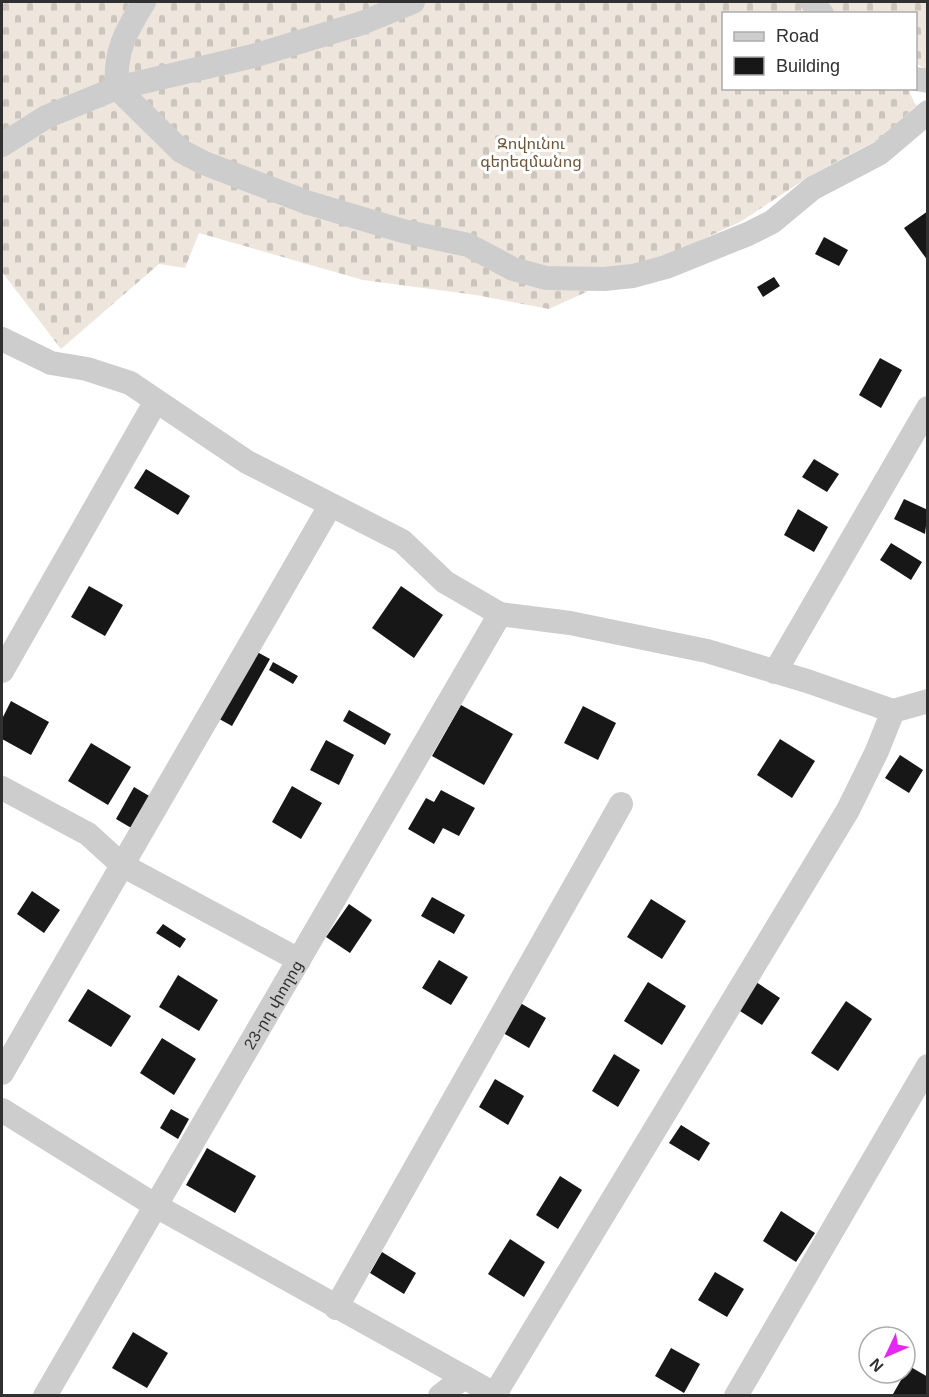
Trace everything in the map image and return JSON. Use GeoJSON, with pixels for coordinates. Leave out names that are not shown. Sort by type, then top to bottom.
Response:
{"type":"FeatureCollection","features":[{"type":"Feature","properties":{"kind":"street"},"geometry":{"type":"LineString","coordinates":[[144,2],[120,46],[115,65],[117,88],[181,151],[204,163],[306,202],[404,231],[468,245],[513,269],[546,278],[604,279],[633,276],[666,267],[748,234],[772,222],[813,188],[880,153],[927,112]]}},
{"type":"Feature","properties":{"kind":"street"},"geometry":{"type":"LineString","coordinates":[[2,145],[46,117],[117,88],[253,56],[362,23],[413,2]]}},
{"type":"Feature","properties":{"kind":"street"},"geometry":{"type":"LineString","coordinates":[[2,339],[51,363],[87,369],[130,383],[247,462],[402,541],[445,582],[500,614],[570,623],[652,638],[775,672],[893,711],[927,701]]}},
{"type":"Feature","properties":{"kind":"street"},"geometry":{"type":"LineString","coordinates":[[2,671],[156,401]]}},
{"type":"Feature","properties":{"kind":"street"},"geometry":{"type":"LineString","coordinates":[[775,672],[927,408]]}},
{"type":"Feature","properties":{"kind":"street"},"geometry":{"type":"LineString","coordinates":[[2,1073],[330,506]]}},
{"type":"Feature","properties":{"kind":"street","name":"23-րդ փողոց"},"geometry":{"type":"LineString","coordinates":[[45,1395],[500,614]]}},
{"type":"Feature","properties":{"kind":"street"},"geometry":{"type":"LineString","coordinates":[[2,1110],[156,1206],[496,1395],[848,810],[877,751],[893,711]]}},
{"type":"Feature","properties":{"kind":"street"},"geometry":{"type":"LineString","coordinates":[[2,788],[88,834],[122,865],[299,960]]}},
{"type":"Feature","properties":{"kind":"street"},"geometry":{"type":"LineString","coordinates":[[336,1308],[621,804]]}},
{"type":"Feature","properties":{"kind":"street"},"geometry":{"type":"LineString","coordinates":[[736,1395],[927,1066]]}},
{"type":"Feature","properties":{"kind":"street"},"geometry":{"type":"LineString","coordinates":[[440,1395],[464,1377]]}},
{"type":"Feature","properties":{"kind":"green space","name":"Զովունու գերեզմանոց"},"geometry":{"type":"Polygon","coordinates":[[[2,2],[927,2],[927,71],[917,64],[917,12],[722,12],[722,90],[908,90],[916,106],[878,140],[813,174],[740,222],[549,309],[476,295],[363,280],[199,233],[185,268],[159,264],[61,349],[2,272],[2,2]]]}},
{"type":"Feature","properties":{"kind":"building"},"geometry":{"type":"Polygon","coordinates":[[[928,211],[928,261],[904,228],[928,211]]]}},
{"type":"Feature","properties":{"kind":"building"},"geometry":{"type":"Polygon","coordinates":[[[824,237],[848,250],[839,266],[815,254],[824,237]]]}},
{"type":"Feature","properties":{"kind":"building"},"geometry":{"type":"Polygon","coordinates":[[[774,277],[780,286],[763,297],[757,287],[774,277]]]}},
{"type":"Feature","properties":{"kind":"building"},"geometry":{"type":"Polygon","coordinates":[[[880,358],[902,370],[881,408],[859,395],[880,358]]]}},
{"type":"Feature","properties":{"kind":"building"},"geometry":{"type":"Polygon","coordinates":[[[814,459],[839,474],[827,492],[802,477],[814,459]]]}},
{"type":"Feature","properties":{"kind":"building"},"geometry":{"type":"Polygon","coordinates":[[[146,469],[190,496],[178,515],[134,488],[146,469]]]}},
{"type":"Feature","properties":{"kind":"building"},"geometry":{"type":"Polygon","coordinates":[[[904,499],[928,510],[925,534],[894,519],[904,499]]]}},
{"type":"Feature","properties":{"kind":"building"},"geometry":{"type":"Polygon","coordinates":[[[798,509],[828,527],[814,552],[784,535],[798,509]]]}},
{"type":"Feature","properties":{"kind":"building"},"geometry":{"type":"Polygon","coordinates":[[[891,543],[922,562],[911,580],[880,560],[891,543]]]}},
{"type":"Feature","properties":{"kind":"building"},"geometry":{"type":"Polygon","coordinates":[[[89,586],[123,605],[105,636],[71,617],[89,586]]]}},
{"type":"Feature","properties":{"kind":"building"},"geometry":{"type":"Polygon","coordinates":[[[401,586],[443,615],[414,658],[372,628],[401,586]]]}},
{"type":"Feature","properties":{"kind":"building"},"geometry":{"type":"Polygon","coordinates":[[[250,648],[270,659],[232,726],[212,715],[250,648]]]}},
{"type":"Feature","properties":{"kind":"building"},"geometry":{"type":"Polygon","coordinates":[[[273,662],[298,676],[293,684],[269,670],[273,662]]]}},
{"type":"Feature","properties":{"kind":"building"},"geometry":{"type":"Polygon","coordinates":[[[11,701],[49,722],[31,755],[2,739],[2,719],[11,701]]]}},
{"type":"Feature","properties":{"kind":"building"},"geometry":{"type":"Polygon","coordinates":[[[461,705],[513,734],[484,785],[432,756],[461,705]]]}},
{"type":"Feature","properties":{"kind":"building"},"geometry":{"type":"Polygon","coordinates":[[[583,706],[616,723],[598,760],[564,743],[583,706]]]}},
{"type":"Feature","properties":{"kind":"building"},"geometry":{"type":"Polygon","coordinates":[[[349,710],[391,734],[385,745],[343,721],[349,710]]]}},
{"type":"Feature","properties":{"kind":"building"},"geometry":{"type":"Polygon","coordinates":[[[780,739],[815,761],[792,798],[757,775],[780,739]]]}},
{"type":"Feature","properties":{"kind":"building"},"geometry":{"type":"Polygon","coordinates":[[[326,740],[354,755],[339,785],[310,770],[326,740]]]}},
{"type":"Feature","properties":{"kind":"building"},"geometry":{"type":"Polygon","coordinates":[[[91,743],[131,767],[108,805],[68,781],[91,743]]]}},
{"type":"Feature","properties":{"kind":"building"},"geometry":{"type":"Polygon","coordinates":[[[900,755],[923,770],[909,793],[885,778],[900,755]]]}},
{"type":"Feature","properties":{"kind":"building"},"geometry":{"type":"Polygon","coordinates":[[[292,786],[322,803],[301,839],[272,822],[292,786]]]}},
{"type":"Feature","properties":{"kind":"building"},"geometry":{"type":"Polygon","coordinates":[[[134,787],[151,797],[133,829],[116,819],[134,787]]]}},
{"type":"Feature","properties":{"kind":"building"},"geometry":{"type":"Polygon","coordinates":[[[441,790],[475,808],[459,836],[443,828],[434,844],[408,829],[426,798],[434,802],[441,790]]]}},
{"type":"Feature","properties":{"kind":"building"},"geometry":{"type":"Polygon","coordinates":[[[32,891],[60,910],[44,933],[17,914],[32,891]]]}},
{"type":"Feature","properties":{"kind":"building"},"geometry":{"type":"Polygon","coordinates":[[[432,897],[465,915],[454,934],[421,916],[432,897]]]}},
{"type":"Feature","properties":{"kind":"building"},"geometry":{"type":"Polygon","coordinates":[[[651,899],[686,921],[662,959],[627,937],[651,899]]]}},
{"type":"Feature","properties":{"kind":"building"},"geometry":{"type":"Polygon","coordinates":[[[349,904],[372,920],[350,953],[326,937],[349,904]]]}},
{"type":"Feature","properties":{"kind":"building"},"geometry":{"type":"Polygon","coordinates":[[[163,924],[186,939],[180,948],[156,933],[163,924]]]}},
{"type":"Feature","properties":{"kind":"building"},"geometry":{"type":"Polygon","coordinates":[[[439,960],[468,977],[451,1005],[422,988],[439,960]]]}},
{"type":"Feature","properties":{"kind":"building"},"geometry":{"type":"Polygon","coordinates":[[[178,975],[218,1000],[199,1031],[159,1007],[178,975]]]}},
{"type":"Feature","properties":{"kind":"building"},"geometry":{"type":"Polygon","coordinates":[[[750,978],[780,998],[762,1025],[732,1006],[750,978]]]}},
{"type":"Feature","properties":{"kind":"building"},"geometry":{"type":"Polygon","coordinates":[[[648,982],[686,1006],[662,1045],[624,1021],[648,982]]]}},
{"type":"Feature","properties":{"kind":"building"},"geometry":{"type":"Polygon","coordinates":[[[88,989],[131,1016],[111,1047],[68,1021],[88,989]]]}},
{"type":"Feature","properties":{"kind":"building"},"geometry":{"type":"Polygon","coordinates":[[[510,997],[546,1018],[529,1048],[493,1027],[510,997]]]}},
{"type":"Feature","properties":{"kind":"building"},"geometry":{"type":"Polygon","coordinates":[[[846,1001],[872,1019],[838,1071],[811,1053],[846,1001]]]}},
{"type":"Feature","properties":{"kind":"building"},"geometry":{"type":"Polygon","coordinates":[[[162,1038],[196,1059],[174,1095],[140,1073],[162,1038]]]}},
{"type":"Feature","properties":{"kind":"building"},"geometry":{"type":"Polygon","coordinates":[[[614,1054],[640,1070],[618,1107],[592,1091],[614,1054]]]}},
{"type":"Feature","properties":{"kind":"building"},"geometry":{"type":"Polygon","coordinates":[[[495,1079],[524,1096],[508,1125],[479,1107],[495,1079]]]}},
{"type":"Feature","properties":{"kind":"building"},"geometry":{"type":"Polygon","coordinates":[[[171,1109],[189,1119],[178,1139],[160,1128],[171,1109]]]}},
{"type":"Feature","properties":{"kind":"building"},"geometry":{"type":"Polygon","coordinates":[[[681,1125],[710,1143],[699,1161],[669,1143],[681,1125]]]}},
{"type":"Feature","properties":{"kind":"building"},"geometry":{"type":"Polygon","coordinates":[[[207,1148],[256,1176],[235,1213],[186,1185],[207,1148]]]}},
{"type":"Feature","properties":{"kind":"building"},"geometry":{"type":"Polygon","coordinates":[[[560,1176],[582,1190],[558,1229],[536,1215],[560,1176]]]}},
{"type":"Feature","properties":{"kind":"building"},"geometry":{"type":"Polygon","coordinates":[[[781,1211],[815,1233],[796,1262],[763,1241],[781,1211]]]}},
{"type":"Feature","properties":{"kind":"building"},"geometry":{"type":"Polygon","coordinates":[[[510,1239],[545,1262],[524,1297],[488,1274],[510,1239]]]}},
{"type":"Feature","properties":{"kind":"building"},"geometry":{"type":"Polygon","coordinates":[[[382,1252],[416,1273],[404,1294],[370,1273],[382,1252]]]}},
{"type":"Feature","properties":{"kind":"building"},"geometry":{"type":"Polygon","coordinates":[[[715,1272],[744,1289],[727,1317],[698,1300],[715,1272]]]}},
{"type":"Feature","properties":{"kind":"building"},"geometry":{"type":"Polygon","coordinates":[[[133,1332],[168,1353],[147,1388],[112,1368],[133,1332]]]}},
{"type":"Feature","properties":{"kind":"building"},"geometry":{"type":"Polygon","coordinates":[[[671,1348],[700,1364],[684,1393],[655,1376],[671,1348]]]}},
{"type":"Feature","properties":{"kind":"building"},"geometry":{"type":"Polygon","coordinates":[[[917,1371],[928,1377],[928,1396],[893,1394],[898,1385],[917,1385],[917,1371]]]}}]}
